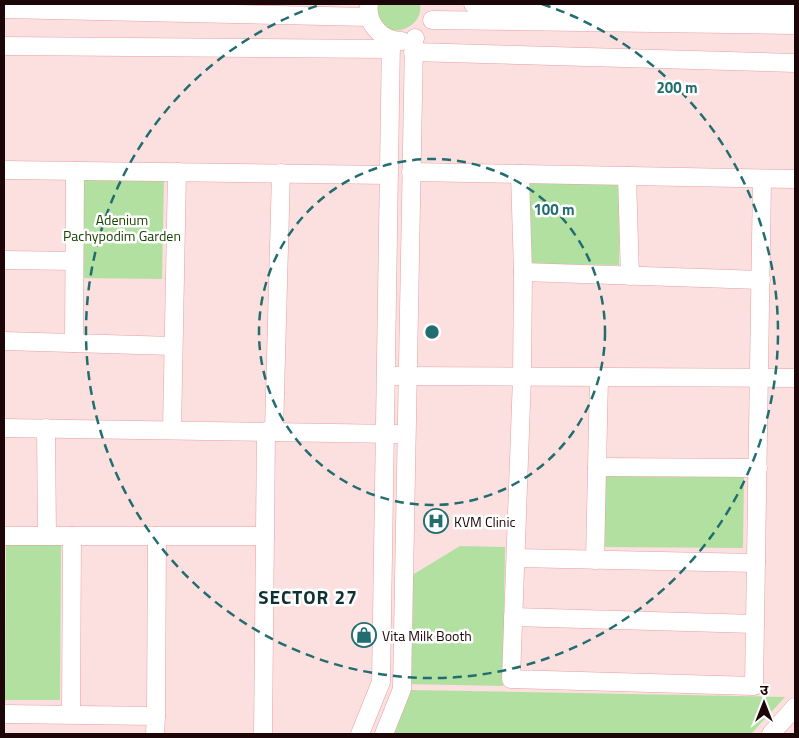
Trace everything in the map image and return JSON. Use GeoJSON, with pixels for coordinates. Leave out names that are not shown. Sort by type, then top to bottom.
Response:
{"type":"FeatureCollection","features":[{"type":"Feature","properties":{"kind":"street"},"geometry":{"type":"LineString","coordinates":[[473,4],[795,9]]}},
{"type":"Feature","properties":{"kind":"street"},"geometry":{"type":"LineString","coordinates":[[4,9],[369,10],[374,27],[391,44],[381,682],[360,734]]}},
{"type":"Feature","properties":{"kind":"street"},"geometry":{"type":"LineString","coordinates":[[384,734],[402,690],[414,45],[428,27],[432,12],[795,25]]}},
{"type":"Feature","properties":{"kind":"street"},"geometry":{"type":"LineString","coordinates":[[4,46],[391,44],[399,41],[414,45],[795,63]]}},
{"type":"Feature","properties":{"kind":"street"},"geometry":{"type":"LineString","coordinates":[[4,170],[389,175]]}},
{"type":"Feature","properties":{"kind":"street"},"geometry":{"type":"LineString","coordinates":[[74,343],[75,171]]}},
{"type":"Feature","properties":{"kind":"street"},"geometry":{"type":"LineString","coordinates":[[172,430],[177,172]]}},
{"type":"Feature","properties":{"kind":"street"},"geometry":{"type":"LineString","coordinates":[[411,172],[795,179]]}},
{"type":"Feature","properties":{"kind":"street"},"geometry":{"type":"LineString","coordinates":[[263,734],[265,536],[281,173]]}},
{"type":"Feature","properties":{"kind":"street"},"geometry":{"type":"LineString","coordinates":[[520,174],[523,272],[522,377],[511,678],[754,686],[762,179]]}},
{"type":"Feature","properties":{"kind":"street"},"geometry":{"type":"LineString","coordinates":[[627,176],[630,276]]}},
{"type":"Feature","properties":{"kind":"street"},"geometry":{"type":"LineString","coordinates":[[4,260],[74,261]]}},
{"type":"Feature","properties":{"kind":"street"},"geometry":{"type":"LineString","coordinates":[[523,272],[761,280]]}},
{"type":"Feature","properties":{"kind":"street"},"geometry":{"type":"LineString","coordinates":[[4,341],[173,346]]}},
{"type":"Feature","properties":{"kind":"street"},"geometry":{"type":"LineString","coordinates":[[386,376],[795,378]]}},
{"type":"Feature","properties":{"kind":"street"},"geometry":{"type":"LineString","coordinates":[[595,560],[598,377]]}},
{"type":"Feature","properties":{"kind":"street"},"geometry":{"type":"LineString","coordinates":[[4,428],[407,434]]}},
{"type":"Feature","properties":{"kind":"street"},"geometry":{"type":"LineString","coordinates":[[46,428],[47,536]]}},
{"type":"Feature","properties":{"kind":"street"},"geometry":{"type":"LineString","coordinates":[[597,467],[758,468]]}},
{"type":"Feature","properties":{"kind":"street"},"geometry":{"type":"LineString","coordinates":[[4,536],[265,536]]}},
{"type":"Feature","properties":{"kind":"street"},"geometry":{"type":"LineString","coordinates":[[72,536],[72,714]]}},
{"type":"Feature","properties":{"kind":"street"},"geometry":{"type":"LineString","coordinates":[[155,734],[157,536]]}},
{"type":"Feature","properties":{"kind":"street"},"geometry":{"type":"LineString","coordinates":[[516,558],[756,563]]}},
{"type":"Feature","properties":{"kind":"street"},"geometry":{"type":"LineString","coordinates":[[513,617],[756,624]]}},
{"type":"Feature","properties":{"kind":"street"},"geometry":{"type":"LineString","coordinates":[[4,714],[156,716]]}},
{"type":"Feature","properties":{"kind":"street"},"geometry":{"type":"LineString","coordinates":[[771,734],[792,715]]}},
{"type":"Feature","properties":{"kind":"green space"},"geometry":{"type":"Polygon","coordinates":[[[375,4],[420,4],[420,12],[412,25],[405,29],[390,30],[383,26],[378,19],[375,4]]]}},
{"type":"Feature","properties":{"kind":"green space","name":"Adenium Pachypodim Garden"},"geometry":{"type":"Polygon","coordinates":[[[82,175],[164,176],[162,279],[80,278],[82,175]]]}},
{"type":"Feature","properties":{"kind":"green space"},"geometry":{"type":"Polygon","coordinates":[[[527,178],[621,180],[619,265],[526,264],[527,178]]]}},
{"type":"Feature","properties":{"kind":"green space"},"geometry":{"type":"Polygon","coordinates":[[[601,473],[744,473],[743,548],[600,547],[601,473]]]}},
{"type":"Feature","properties":{"kind":"green space"},"geometry":{"type":"Polygon","coordinates":[[[6,540],[61,541],[60,700],[5,700],[6,540]]]}},
{"type":"Feature","properties":{"kind":"green space"},"geometry":{"type":"Polygon","coordinates":[[[460,546],[505,547],[503,686],[407,684],[409,577],[460,546]]]}},
{"type":"Feature","properties":{"kind":"green space"},"geometry":{"type":"Polygon","coordinates":[[[411,690],[785,697],[751,734],[393,734],[411,690]]]}},
{"type":"Feature","properties":{"kind":"place","name":"KVM Clinic"},"geometry":{"type":"Point","coordinates":[436,521]}},
{"type":"Feature","properties":{"kind":"place","name":"Vita Milk Booth"},"geometry":{"type":"Point","coordinates":[364,635]}},
{"type":"Feature","properties":{"kind":"district","name":"SECTOR 27"},"geometry":{"type":"Point","coordinates":[308,596]}}]}
